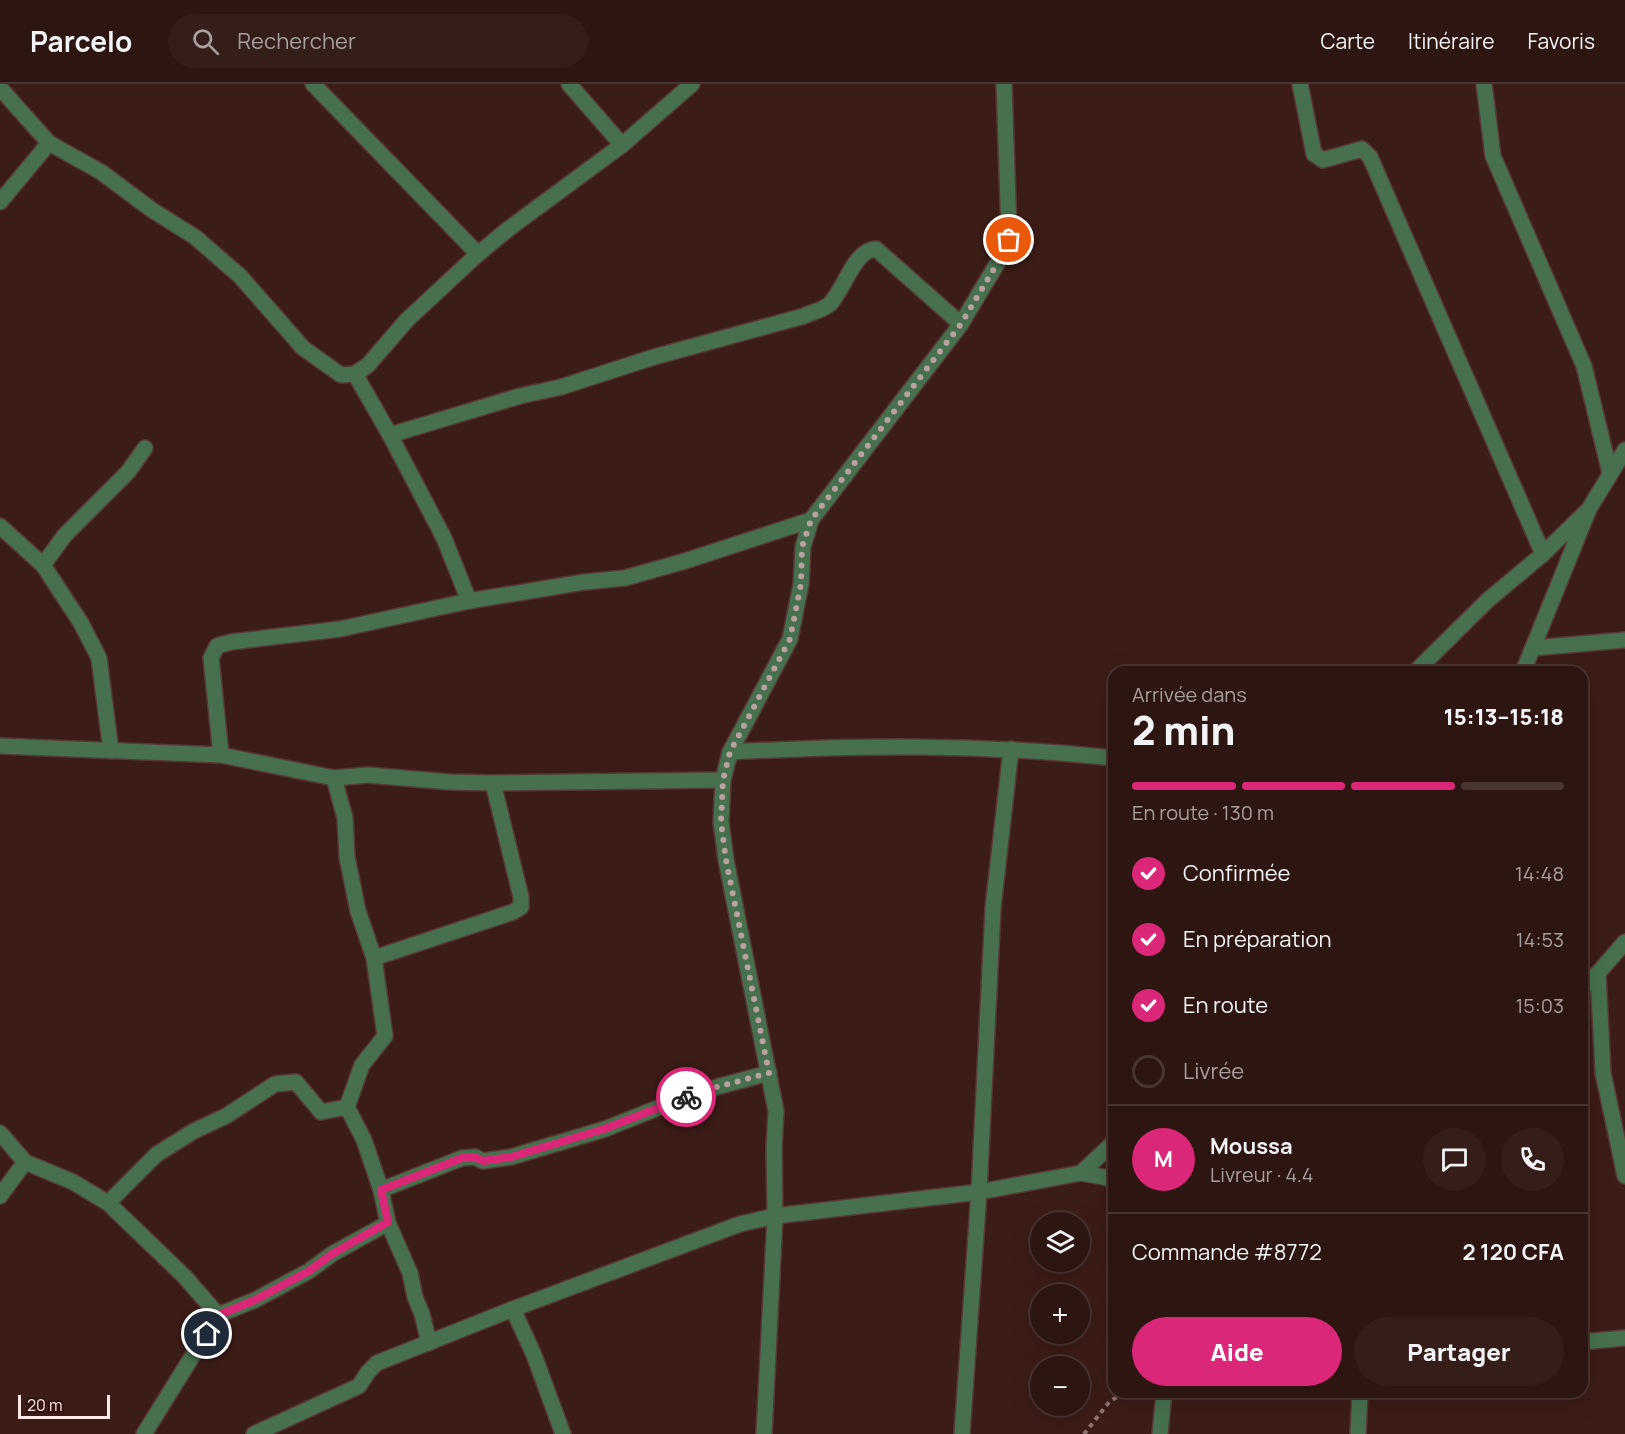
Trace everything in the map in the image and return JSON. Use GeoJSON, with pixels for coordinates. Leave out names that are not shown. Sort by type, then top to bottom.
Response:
{"type":"FeatureCollection","features":[{"type":"Feature","properties":{"kind":"street"},"geometry":{"type":"LineString","coordinates":[[313,84],[478,254]]}},
{"type":"Feature","properties":{"kind":"street"},"geometry":{"type":"LineString","coordinates":[[569,84],[622,145]]}},
{"type":"Feature","properties":{"kind":"street"},"geometry":{"type":"LineString","coordinates":[[0,88],[49,143],[102,172],[152,210],[195,237],[240,276],[303,348],[341,375],[355,374],[368,365],[407,320],[478,254],[622,145],[692,84]]}},
{"type":"Feature","properties":{"kind":"street"},"geometry":{"type":"LineString","coordinates":[[764,1434],[775,1216],[776,1111],[726,860],[721,822],[723,780],[730,752],[790,639],[801,584],[802,547],[811,520],[961,324],[1007,247],[1009,240],[1004,84]]}},
{"type":"Feature","properties":{"kind":"street"},"geometry":{"type":"LineString","coordinates":[[1300,84],[1314,154],[1323,160],[1362,149],[1370,157],[1543,554]]}},
{"type":"Feature","properties":{"kind":"street"},"geometry":{"type":"LineString","coordinates":[[1484,84],[1493,156],[1584,366],[1610,472]]}},
{"type":"Feature","properties":{"kind":"street"},"geometry":{"type":"LineString","coordinates":[[0,202],[49,143]]}},
{"type":"Feature","properties":{"kind":"street"},"geometry":{"type":"LineString","coordinates":[[390,435],[520,396],[561,387],[654,357],[804,316],[828,306],[841,290],[861,254],[869,249],[876,249],[961,324]]}},
{"type":"Feature","properties":{"kind":"street"},"geometry":{"type":"LineString","coordinates":[[355,374],[444,538],[469,601]]}},
{"type":"Feature","properties":{"kind":"street"},"geometry":{"type":"LineString","coordinates":[[43,565],[65,535],[128,472],[145,448]]}},
{"type":"Feature","properties":{"kind":"street"},"geometry":{"type":"LineString","coordinates":[[1526,666],[1589,510],[1625,450]]}},
{"type":"Feature","properties":{"kind":"street"},"geometry":{"type":"LineString","coordinates":[[1421,666],[1488,600],[1543,554],[1589,510]]}},
{"type":"Feature","properties":{"kind":"street"},"geometry":{"type":"LineString","coordinates":[[221,756],[211,658],[217,646],[231,642],[340,629],[469,601],[584,582],[625,578],[811,520]]}},
{"type":"Feature","properties":{"kind":"street"},"geometry":{"type":"LineString","coordinates":[[0,526],[43,565],[81,623],[99,658],[111,751]]}},
{"type":"Feature","properties":{"kind":"street"},"geometry":{"type":"LineString","coordinates":[[1533,648],[1625,640]]}},
{"type":"Feature","properties":{"kind":"street"},"geometry":{"type":"LineString","coordinates":[[0,746],[221,756],[334,778],[368,775],[493,783],[723,780]]}},
{"type":"Feature","properties":{"kind":"street"},"geometry":{"type":"LineString","coordinates":[[730,752],[837,746],[939,746],[1041,750],[1108,757]]}},
{"type":"Feature","properties":{"kind":"street"},"geometry":{"type":"LineString","coordinates":[[962,1434],[979,1192],[993,908],[1011,749]]}},
{"type":"Feature","properties":{"kind":"street"},"geometry":{"type":"LineString","coordinates":[[334,778],[345,818],[347,856],[358,911],[374,958],[385,1036],[362,1065],[346,1107],[364,1140],[381,1190],[388,1222],[410,1273],[429,1343]]}},
{"type":"Feature","properties":{"kind":"street"},"geometry":{"type":"LineString","coordinates":[[374,958],[513,912],[521,907],[521,897],[493,783]]}},
{"type":"Feature","properties":{"kind":"street"},"geometry":{"type":"LineString","coordinates":[[1588,983],[1625,942]]}},
{"type":"Feature","properties":{"kind":"street"},"geometry":{"type":"LineString","coordinates":[[1598,973],[1603,1073],[1625,1176]]}},
{"type":"Feature","properties":{"kind":"street"},"geometry":{"type":"LineString","coordinates":[[381,1190],[462,1158],[475,1157],[483,1161],[511,1157],[604,1129],[698,1092],[769,1073]]}},
{"type":"Feature","properties":{"kind":"street"},"geometry":{"type":"LineString","coordinates":[[108,1203],[157,1154],[194,1131],[226,1116],[275,1084],[296,1082],[321,1112],[346,1107]]}},
{"type":"Feature","properties":{"kind":"street"},"geometry":{"type":"LineString","coordinates":[[0,1133],[25,1162],[73,1182],[108,1203],[185,1277],[219,1315]]}},
{"type":"Feature","properties":{"kind":"street"},"geometry":{"type":"LineString","coordinates":[[1081,1173],[1108,1148]]}},
{"type":"Feature","properties":{"kind":"street"},"geometry":{"type":"LineString","coordinates":[[0,1196],[25,1162]]}},
{"type":"Feature","properties":{"kind":"street"},"geometry":{"type":"LineString","coordinates":[[254,1434],[359,1386],[377,1363],[740,1224],[775,1216],[979,1192],[1081,1173],[1108,1178]]}},
{"type":"Feature","properties":{"kind":"street"},"geometry":{"type":"LineString","coordinates":[[151,1433],[219,1315],[255,1300],[309,1271],[332,1254],[388,1222]]}},
{"type":"Feature","properties":{"kind":"street"},"geometry":{"type":"LineString","coordinates":[[513,1309],[534,1355],[563,1434]]}},
{"type":"Feature","properties":{"kind":"street"},"geometry":{"type":"LineString","coordinates":[[1588,1341],[1625,1338]]}},
{"type":"Feature","properties":{"kind":"street"},"geometry":{"type":"LineString","coordinates":[[1160,1434],[1163,1398]]}},
{"type":"Feature","properties":{"kind":"street"},"geometry":{"type":"LineString","coordinates":[[1358,1434],[1360,1398]]}},
{"type":"Feature","properties":{"kind":"path"},"geometry":{"type":"LineString","coordinates":[[1084,1434],[1110,1401],[1116,1398]]}},
{"type":"Feature","properties":{"kind":"way so far"},"geometry":{"type":"LineString","coordinates":[[686,1097],[769,1073],[726,860],[721,822],[723,780],[730,752],[790,639],[801,584],[802,547],[811,520],[961,324],[1009,240]]}},
{"type":"Feature","properties":{"kind":"route"},"geometry":{"type":"LineString","coordinates":[[207,1334],[219,1315],[255,1300],[309,1271],[332,1254],[388,1222],[381,1190],[462,1158],[475,1157],[483,1161],[511,1157],[604,1129],[686,1097]]}}]}
